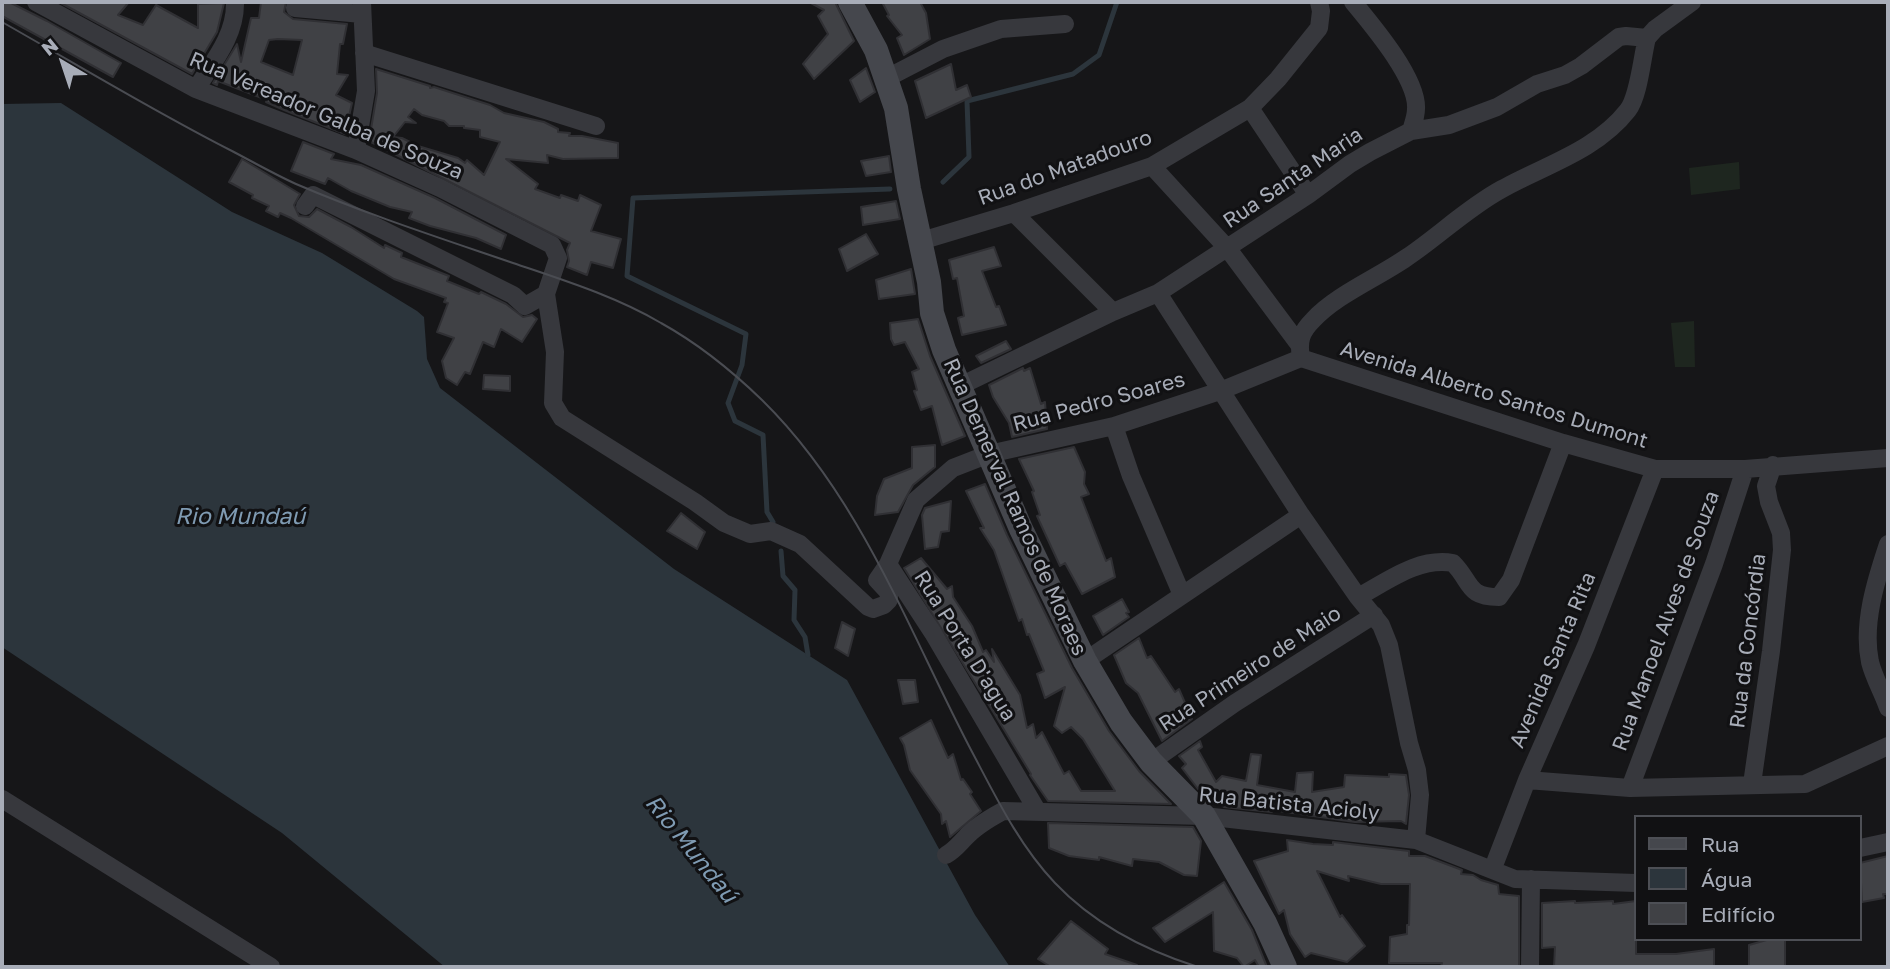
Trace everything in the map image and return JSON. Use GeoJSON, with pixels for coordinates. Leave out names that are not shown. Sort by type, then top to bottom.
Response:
{"type":"FeatureCollection","features":[{"type":"Feature","properties":{"kind":"street","name":"Rua Vereador Galba de Souza"},"geometry":{"type":"LineString","coordinates":[[39,2],[196,89],[356,150],[440,188],[552,245],[558,258],[546,294]]}},
{"type":"Feature","properties":{"kind":"street"},"geometry":{"type":"LineString","coordinates":[[196,89],[226,41],[233,23],[235,2]]}},
{"type":"Feature","properties":{"kind":"street","name":"Rua Demerval Ramos de Moraes"},"geometry":{"type":"LineString","coordinates":[[850,2],[876,50],[887,78],[900,129],[932,313],[1021,529],[1084,661],[1121,722],[1151,762],[1204,816],[1265,923],[1284,967]]}},
{"type":"Feature","properties":{"kind":"street","name":"Rua do Matadouro"},"geometry":{"type":"LineString","coordinates":[[921,241],[1152,166],[1250,108],[1278,79],[1319,28],[1319,2]]}},
{"type":"Feature","properties":{"kind":"street"},"geometry":{"type":"LineString","coordinates":[[1353,2],[1395,58],[1414,93],[1417,109],[1411,131]]}},
{"type":"Feature","properties":{"kind":"street"},"geometry":{"type":"LineString","coordinates":[[1300,351],[1302,334],[1326,308],[1410,256],[1474,206],[1595,142],[1633,103],[1647,38],[1692,2]]}},
{"type":"Feature","properties":{"kind":"street"},"geometry":{"type":"LineString","coordinates":[[295,8],[362,8],[366,91],[356,150]]}},
{"type":"Feature","properties":{"kind":"street"},"geometry":{"type":"LineString","coordinates":[[887,78],[943,49],[1001,29],[1065,24]]}},
{"type":"Feature","properties":{"kind":"street","name":"Rua Santa Maria"},"geometry":{"type":"LineString","coordinates":[[960,386],[1158,293],[1228,249],[1350,164],[1411,131],[1449,125],[1480,115],[1536,84],[1565,75],[1619,37],[1647,38]]}},
{"type":"Feature","properties":{"kind":"street"},"geometry":{"type":"LineString","coordinates":[[364,53],[596,127]]}},
{"type":"Feature","properties":{"kind":"street"},"geometry":{"type":"LineString","coordinates":[[1250,108],[1308,195]]}},
{"type":"Feature","properties":{"kind":"street"},"geometry":{"type":"LineString","coordinates":[[1152,166],[1228,249],[1300,351]]}},
{"type":"Feature","properties":{"kind":"street"},"geometry":{"type":"LineString","coordinates":[[305,206],[313,195],[513,295],[525,306],[546,294],[555,352],[553,403],[562,418],[724,523],[750,534],[771,531],[800,544],[873,609],[889,600],[889,593],[877,580],[888,564]]}},
{"type":"Feature","properties":{"kind":"street"},"geometry":{"type":"LineString","coordinates":[[1014,213],[1114,312]]}},
{"type":"Feature","properties":{"kind":"street"},"geometry":{"type":"LineString","coordinates":[[1158,293],[1301,515],[1358,597],[1374,614],[1385,635],[1417,770],[1420,795],[1416,840]]}},
{"type":"Feature","properties":{"kind":"street"},"geometry":{"type":"LineString","coordinates":[[1220,391],[1300,351]]}},
{"type":"Feature","properties":{"kind":"street","name":"Avenida Alberto Santos Dumont"},"geometry":{"type":"LineString","coordinates":[[1300,351],[1563,443],[1655,469],[1745,469],[1888,458]]}},
{"type":"Feature","properties":{"kind":"street","name":"Rua Pedro Soares"},"geometry":{"type":"LineString","coordinates":[[916,500],[953,468],[989,454],[1114,426],[1220,391]]}},
{"type":"Feature","properties":{"kind":"street"},"geometry":{"type":"LineString","coordinates":[[1114,426],[1131,476],[1182,595]]}},
{"type":"Feature","properties":{"kind":"street"},"geometry":{"type":"LineString","coordinates":[[1358,597],[1425,563],[1441,561],[1453,563],[1469,589],[1483,597],[1499,597],[1511,580],[1563,443]]}},
{"type":"Feature","properties":{"kind":"street","name":"Rua da Concórdia"},"geometry":{"type":"LineString","coordinates":[[1752,784],[1774,629],[1782,550],[1781,533],[1766,486],[1773,465]]}},
{"type":"Feature","properties":{"kind":"street","name":"Avenida Santa Rita"},"geometry":{"type":"LineString","coordinates":[[1493,869],[1527,780],[1586,646],[1655,469]]}},
{"type":"Feature","properties":{"kind":"street","name":"Rua Manoel Alves de Souza"},"geometry":{"type":"LineString","coordinates":[[1630,788],[1714,565],[1745,469]]}},
{"type":"Feature","properties":{"kind":"street","name":"Rua Porta D'agua"},"geometry":{"type":"LineString","coordinates":[[916,500],[888,564],[933,633],[1038,812]]}},
{"type":"Feature","properties":{"kind":"street"},"geometry":{"type":"LineString","coordinates":[[1084,661],[1301,515]]}},
{"type":"Feature","properties":{"kind":"street"},"geometry":{"type":"LineString","coordinates":[[1888,544],[1873,598],[1868,635],[1870,663],[1888,708]]}},
{"type":"Feature","properties":{"kind":"street","name":"Rua Primeiro de Maio"},"geometry":{"type":"LineString","coordinates":[[1151,762],[1235,703],[1374,614]]}},
{"type":"Feature","properties":{"kind":"street"},"geometry":{"type":"LineString","coordinates":[[1527,780],[1630,788],[1805,784],[1888,746]]}},
{"type":"Feature","properties":{"kind":"street"},"geometry":{"type":"LineString","coordinates":[[2,799],[271,967]]}},
{"type":"Feature","properties":{"kind":"street","name":"Rua Batista Acioly"},"geometry":{"type":"LineString","coordinates":[[946,855],[985,821],[1003,811],[1204,816],[1416,840],[1516,878],[1634,883]]}},
{"type":"Feature","properties":{"kind":"street"},"geometry":{"type":"LineString","coordinates":[[1862,848],[1888,842]]}},
{"type":"Feature","properties":{"kind":"street"},"geometry":{"type":"LineString","coordinates":[[1530,967],[1531,879]]}},
{"type":"Feature","properties":{"kind":"shaded area"},"geometry":{"type":"Polygon","coordinates":[[[1739,162],[1740,189],[1691,195],[1689,168],[1739,162]]]}},
{"type":"Feature","properties":{"kind":"shaded area"},"geometry":{"type":"Polygon","coordinates":[[[1694,321],[1695,367],[1675,367],[1671,323],[1694,321]]]}},
{"type":"Feature","properties":{"kind":"water","name":"Rio Mundaú"},"geometry":{"type":"Polygon","coordinates":[[[61,103],[232,212],[322,253],[417,311],[424,317],[427,359],[440,388],[674,569],[847,680],[975,915],[1010,967],[445,967],[282,833],[2,647],[2,104],[61,103]]]}},
{"type":"Feature","properties":{"kind":"building"},"geometry":{"type":"Polygon","coordinates":[[[2,2],[9,2],[47,21],[121,63],[113,77],[2,16],[2,2]]]}},
{"type":"Feature","properties":{"kind":"building"},"geometry":{"type":"Polygon","coordinates":[[[59,2],[129,2],[118,15],[143,25],[156,5],[198,28],[198,4],[224,3],[217,32],[192,74],[59,2]]]}},
{"type":"Feature","properties":{"kind":"building"},"geometry":{"type":"Polygon","coordinates":[[[261,2],[286,2],[284,12],[293,19],[347,24],[343,44],[340,44],[337,74],[348,75],[336,95],[352,103],[345,134],[218,81],[217,85],[213,83],[237,44],[241,62],[251,18],[259,18],[261,2]],[[269,40],[261,62],[293,75],[302,40],[269,40]]]}},
{"type":"Feature","properties":{"kind":"building"},"geometry":{"type":"Polygon","coordinates":[[[809,2],[835,2],[854,41],[814,79],[803,64],[828,34],[818,16],[824,10],[809,2]]]}},
{"type":"Feature","properties":{"kind":"building"},"geometry":{"type":"Polygon","coordinates":[[[882,2],[920,2],[926,13],[930,39],[904,55],[897,38],[902,35],[887,16],[889,15],[882,2]]]}},
{"type":"Feature","properties":{"kind":"building"},"geometry":{"type":"Polygon","coordinates":[[[951,64],[956,90],[967,85],[971,97],[926,118],[915,81],[951,64]]]}},
{"type":"Feature","properties":{"kind":"building"},"geometry":{"type":"Polygon","coordinates":[[[866,68],[875,92],[860,102],[850,80],[866,68]]]}},
{"type":"Feature","properties":{"kind":"building"},"geometry":{"type":"Polygon","coordinates":[[[376,69],[490,105],[504,113],[544,122],[558,129],[558,132],[570,133],[569,136],[618,143],[618,158],[563,159],[547,155],[548,163],[506,159],[538,184],[535,189],[578,201],[580,195],[601,205],[591,231],[621,239],[613,268],[591,262],[587,275],[567,267],[567,250],[570,243],[369,141],[377,93],[376,69]],[[414,109],[408,117],[416,123],[405,122],[393,137],[458,158],[465,163],[467,160],[484,175],[500,142],[480,137],[480,130],[449,126],[444,121],[422,115],[414,109]]]}},
{"type":"Feature","properties":{"kind":"building"},"geometry":{"type":"Polygon","coordinates":[[[303,142],[334,154],[331,159],[361,165],[435,198],[506,235],[501,249],[476,238],[409,218],[412,212],[390,207],[328,178],[325,184],[291,171],[303,142]]]}},
{"type":"Feature","properties":{"kind":"building"},"geometry":{"type":"Polygon","coordinates":[[[889,156],[891,172],[866,176],[861,161],[889,156]]]}},
{"type":"Feature","properties":{"kind":"building"},"geometry":{"type":"Polygon","coordinates":[[[242,159],[300,194],[294,205],[299,216],[309,217],[317,209],[384,248],[385,245],[402,253],[401,257],[449,276],[447,281],[479,294],[481,292],[506,304],[523,317],[532,315],[537,319],[522,342],[501,329],[494,347],[483,342],[470,374],[465,372],[457,385],[446,378],[442,361],[454,338],[437,332],[448,303],[444,302],[446,298],[394,279],[291,218],[280,213],[278,217],[266,211],[269,206],[229,182],[242,159]]]}},
{"type":"Feature","properties":{"kind":"building"},"geometry":{"type":"Polygon","coordinates":[[[896,201],[900,219],[863,225],[861,207],[896,201]]]}},
{"type":"Feature","properties":{"kind":"building"},"geometry":{"type":"Polygon","coordinates":[[[866,234],[878,254],[847,271],[839,249],[866,234]]]}},
{"type":"Feature","properties":{"kind":"building"},"geometry":{"type":"Polygon","coordinates":[[[994,247],[1001,266],[982,271],[1006,325],[962,335],[958,318],[964,316],[957,278],[953,279],[949,260],[994,247]]]}},
{"type":"Feature","properties":{"kind":"building"},"geometry":{"type":"Polygon","coordinates":[[[911,269],[915,294],[879,299],[876,280],[911,269]]]}},
{"type":"Feature","properties":{"kind":"building"},"geometry":{"type":"Polygon","coordinates":[[[918,319],[930,356],[965,436],[942,445],[932,406],[921,410],[914,391],[917,390],[912,372],[919,369],[905,342],[894,345],[891,339],[890,323],[918,319]]]}},
{"type":"Feature","properties":{"kind":"building"},"geometry":{"type":"Polygon","coordinates":[[[1006,341],[1011,349],[981,363],[976,356],[1006,341]]]}},
{"type":"Feature","properties":{"kind":"building"},"geometry":{"type":"Polygon","coordinates":[[[1023,368],[1024,371],[1030,368],[1041,404],[1045,402],[1047,429],[1012,437],[1009,423],[989,385],[1023,368]]]}},
{"type":"Feature","properties":{"kind":"building"},"geometry":{"type":"Polygon","coordinates":[[[484,375],[510,376],[510,391],[483,389],[484,375]]]}},
{"type":"Feature","properties":{"kind":"building"},"geometry":{"type":"Polygon","coordinates":[[[935,445],[935,467],[913,485],[898,512],[875,515],[877,496],[884,479],[912,468],[912,447],[935,445]]]}},
{"type":"Feature","properties":{"kind":"building"},"geometry":{"type":"Polygon","coordinates":[[[1074,447],[1085,472],[1084,484],[1089,494],[1081,497],[1106,561],[1111,558],[1115,577],[1082,594],[1065,563],[1060,566],[1037,516],[1040,515],[1032,492],[1034,491],[1019,459],[1074,447]]]}},
{"type":"Feature","properties":{"kind":"building"},"geometry":{"type":"Polygon","coordinates":[[[985,484],[1072,668],[1109,731],[1139,771],[1171,804],[1048,801],[981,692],[984,691],[980,691],[904,568],[921,558],[947,589],[952,586],[953,597],[972,626],[983,652],[986,650],[994,662],[992,649],[1020,695],[1027,728],[1033,724],[1036,738],[1042,732],[1064,774],[1069,771],[1081,791],[1115,791],[1083,739],[1071,727],[1062,733],[1054,726],[1065,687],[1045,698],[1037,674],[1044,671],[1022,619],[1019,621],[994,550],[980,528],[984,528],[966,491],[985,484]]]}},
{"type":"Feature","properties":{"kind":"building"},"geometry":{"type":"Polygon","coordinates":[[[951,501],[949,531],[941,532],[938,547],[925,549],[922,515],[925,508],[951,501]]]}},
{"type":"Feature","properties":{"kind":"building"},"geometry":{"type":"Polygon","coordinates":[[[681,513],[705,532],[697,549],[667,531],[681,513]]]}},
{"type":"Feature","properties":{"kind":"building"},"geometry":{"type":"Polygon","coordinates":[[[1122,599],[1129,617],[1103,635],[1093,616],[1122,599]]]}},
{"type":"Feature","properties":{"kind":"building"},"geometry":{"type":"Polygon","coordinates":[[[842,622],[855,629],[848,656],[835,648],[842,622]]]}},
{"type":"Feature","properties":{"kind":"building"},"geometry":{"type":"Polygon","coordinates":[[[1139,638],[1147,658],[1151,656],[1175,692],[1179,689],[1192,719],[1162,741],[1138,693],[1126,683],[1114,655],[1139,638]]]}},
{"type":"Feature","properties":{"kind":"building"},"geometry":{"type":"Polygon","coordinates":[[[898,680],[915,680],[918,702],[903,704],[898,680]]]}},
{"type":"Feature","properties":{"kind":"building"},"geometry":{"type":"Polygon","coordinates":[[[931,720],[948,758],[953,754],[961,780],[963,779],[972,792],[970,794],[981,811],[950,837],[946,821],[942,824],[941,814],[910,770],[900,738],[931,720]]]}},
{"type":"Feature","properties":{"kind":"building"},"geometry":{"type":"Polygon","coordinates":[[[1200,741],[1202,747],[1198,750],[1216,782],[1222,776],[1246,781],[1251,754],[1261,755],[1257,785],[1295,792],[1297,773],[1313,772],[1312,792],[1344,787],[1345,775],[1406,775],[1409,795],[1406,824],[1401,821],[1355,822],[1272,810],[1224,807],[1199,787],[1198,789],[1182,768],[1186,764],[1179,756],[1200,741]]]}},
{"type":"Feature","properties":{"kind":"building"},"geometry":{"type":"Polygon","coordinates":[[[1048,823],[1193,827],[1201,841],[1197,876],[1184,875],[1159,862],[1133,859],[1132,866],[1099,857],[1099,860],[1069,856],[1049,848],[1048,823]]]}},
{"type":"Feature","properties":{"kind":"building"},"geometry":{"type":"Polygon","coordinates":[[[1287,840],[1333,845],[1333,842],[1409,851],[1409,856],[1425,856],[1462,870],[1461,874],[1473,875],[1498,885],[1499,894],[1519,896],[1519,967],[1441,967],[1442,963],[1389,963],[1390,937],[1407,934],[1410,884],[1381,884],[1348,876],[1349,881],[1317,871],[1340,917],[1342,915],[1365,946],[1347,962],[1311,953],[1305,957],[1290,934],[1284,910],[1279,914],[1254,861],[1288,851],[1287,840]]]}},
{"type":"Feature","properties":{"kind":"building"},"geometry":{"type":"Polygon","coordinates":[[[1888,856],[1888,894],[1883,894],[1884,898],[1862,902],[1862,862],[1888,856]]]}},
{"type":"Feature","properties":{"kind":"building"},"geometry":{"type":"Polygon","coordinates":[[[1224,882],[1252,930],[1267,967],[1259,967],[1255,960],[1244,967],[1237,958],[1214,951],[1213,912],[1165,942],[1153,928],[1224,882]]]}},
{"type":"Feature","properties":{"kind":"building"},"geometry":{"type":"Polygon","coordinates":[[[1613,901],[1613,904],[1634,901],[1636,954],[1676,954],[1714,949],[1714,967],[1554,967],[1555,947],[1542,948],[1542,903],[1613,901]]]}},
{"type":"Feature","properties":{"kind":"building"},"geometry":{"type":"Polygon","coordinates":[[[1071,921],[1108,949],[1105,954],[1137,965],[1136,967],[1051,967],[1038,959],[1071,921]]]}},
{"type":"Feature","properties":{"kind":"building"},"geometry":{"type":"Polygon","coordinates":[[[1763,941],[1785,941],[1785,967],[1749,967],[1749,945],[1763,941]]]}},
{"type":"Feature","properties":{"kind":"waterway"},"geometry":{"type":"LineString","coordinates":[[943,182],[969,157],[967,101],[1073,74],[1099,55],[1117,2]]}},
{"type":"Feature","properties":{"kind":"waterway"},"geometry":{"type":"LineString","coordinates":[[773,522],[767,512],[763,435],[735,421],[728,403],[742,365],[746,334],[627,276],[633,198],[890,189]]}},
{"type":"Feature","properties":{"kind":"waterway"},"geometry":{"type":"LineString","coordinates":[[781,551],[783,576],[795,590],[794,620],[805,637],[808,655]]}},
{"type":"Feature","properties":{"kind":"tram line"},"geometry":{"type":"LineString","coordinates":[[2,22],[173,120],[288,180],[376,216],[607,297],[661,323],[714,358],[762,400],[797,438],[855,521],[880,565],[998,801],[1018,836],[1042,868],[1070,898],[1103,923],[1139,944],[1198,967]]}}]}
